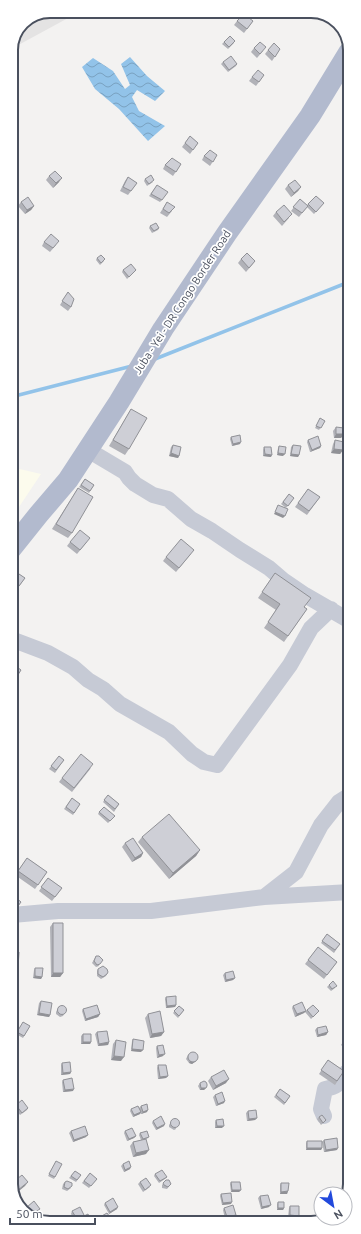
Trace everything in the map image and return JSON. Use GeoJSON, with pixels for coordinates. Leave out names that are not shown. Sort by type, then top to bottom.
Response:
{"type":"FeatureCollection","features":[{"type":"Feature","properties":{"kind":"main road","name":"Juba - Yei - DR Congo Border Road"},"geometry":{"type":"LineString","coordinates":[[18,541],[68,480],[119,402],[163,329],[227,233],[310,116],[343,62]]}},
{"type":"Feature","properties":{"kind":"street"},"geometry":{"type":"LineString","coordinates":[[88,450],[125,472],[128,478],[147,492],[168,500],[191,519],[269,568],[283,580],[305,595],[343,617]]}},
{"type":"Feature","properties":{"kind":"street"},"geometry":{"type":"LineString","coordinates":[[18,641],[48,653],[73,667],[88,680],[103,689],[120,704],[169,732],[192,754],[204,762],[217,765],[290,665],[312,628],[331,609]]}},
{"type":"Feature","properties":{"kind":"street"},"geometry":{"type":"LineString","coordinates":[[264,898],[296,872],[322,825],[339,802],[343,799]]}},
{"type":"Feature","properties":{"kind":"street"},"geometry":{"type":"LineString","coordinates":[[18,914],[58,911],[151,911],[264,898],[343,892]]}},
{"type":"Feature","properties":{"kind":"street"},"geometry":{"type":"LineString","coordinates":[[324,1116],[321,1109],[325,1089],[334,1087],[341,1082],[343,1076]]}},
{"type":"Feature","properties":{"kind":"shaded area"},"geometry":{"type":"Polygon","coordinates":[[[50,18],[68,18],[19,45],[23,32],[32,23],[38,20],[50,18]]]}},
{"type":"Feature","properties":{"kind":"shaded area"},"geometry":{"type":"Polygon","coordinates":[[[18,469],[41,474],[18,508],[18,469]]]}},
{"type":"Feature","properties":{"kind":"water"},"geometry":{"type":"Polygon","coordinates":[[[130,57],[147,76],[165,91],[155,101],[137,90],[132,97],[139,111],[165,126],[148,141],[119,109],[95,89],[82,67],[93,58],[113,71],[125,89],[130,85],[121,64],[130,57]]]}},
{"type":"Feature","properties":{"kind":"building"},"geometry":{"type":"Polygon","coordinates":[[[240,18],[249,18],[253,21],[247,29],[237,21],[240,18]]]}},
{"type":"Feature","properties":{"kind":"building"},"geometry":{"type":"Polygon","coordinates":[[[230,36],[235,41],[229,47],[224,42],[230,36]]]}},
{"type":"Feature","properties":{"kind":"building"},"geometry":{"type":"Polygon","coordinates":[[[260,42],[266,47],[260,54],[254,48],[260,42]]]}},
{"type":"Feature","properties":{"kind":"building"},"geometry":{"type":"Polygon","coordinates":[[[274,43],[280,49],[275,57],[268,50],[274,43]]]}},
{"type":"Feature","properties":{"kind":"building"},"geometry":{"type":"Polygon","coordinates":[[[231,56],[237,64],[229,70],[223,62],[231,56]]]}},
{"type":"Feature","properties":{"kind":"building"},"geometry":{"type":"Polygon","coordinates":[[[258,70],[264,75],[259,82],[252,77],[258,70]]]}},
{"type":"Feature","properties":{"kind":"building"},"geometry":{"type":"Polygon","coordinates":[[[190,136],[198,143],[193,150],[185,143],[190,136]]]}},
{"type":"Feature","properties":{"kind":"building"},"geometry":{"type":"Polygon","coordinates":[[[210,150],[217,155],[213,162],[204,156],[210,150]]]}},
{"type":"Feature","properties":{"kind":"building"},"geometry":{"type":"Polygon","coordinates":[[[172,158],[181,164],[176,172],[165,165],[172,158]]]}},
{"type":"Feature","properties":{"kind":"building"},"geometry":{"type":"Polygon","coordinates":[[[55,171],[62,178],[56,183],[49,176],[55,171]]]}},
{"type":"Feature","properties":{"kind":"building"},"geometry":{"type":"Polygon","coordinates":[[[151,175],[154,180],[149,184],[145,179],[151,175]]]}},
{"type":"Feature","properties":{"kind":"building"},"geometry":{"type":"Polygon","coordinates":[[[128,177],[137,183],[131,191],[123,187],[128,177]]]}},
{"type":"Feature","properties":{"kind":"building"},"geometry":{"type":"Polygon","coordinates":[[[295,180],[301,187],[294,193],[288,185],[295,180]]]}},
{"type":"Feature","properties":{"kind":"building"},"geometry":{"type":"Polygon","coordinates":[[[157,185],[168,192],[162,200],[151,194],[157,185]]]}},
{"type":"Feature","properties":{"kind":"building"},"geometry":{"type":"Polygon","coordinates":[[[316,196],[324,203],[316,212],[308,204],[316,196]]]}},
{"type":"Feature","properties":{"kind":"building"},"geometry":{"type":"Polygon","coordinates":[[[28,197],[34,206],[27,210],[21,202],[28,197]]]}},
{"type":"Feature","properties":{"kind":"building"},"geometry":{"type":"Polygon","coordinates":[[[300,199],[308,206],[302,213],[293,207],[300,199]]]}},
{"type":"Feature","properties":{"kind":"building"},"geometry":{"type":"Polygon","coordinates":[[[167,202],[175,207],[169,213],[163,209],[167,202]]]}},
{"type":"Feature","properties":{"kind":"building"},"geometry":{"type":"Polygon","coordinates":[[[284,205],[292,214],[284,222],[276,212],[284,205]]]}},
{"type":"Feature","properties":{"kind":"building"},"geometry":{"type":"Polygon","coordinates":[[[156,223],[159,228],[154,231],[150,226],[156,223]]]}},
{"type":"Feature","properties":{"kind":"building"},"geometry":{"type":"Polygon","coordinates":[[[51,234],[59,241],[53,248],[44,242],[51,234]]]}},
{"type":"Feature","properties":{"kind":"building"},"geometry":{"type":"Polygon","coordinates":[[[247,253],[255,261],[249,268],[241,259],[247,253]]]}},
{"type":"Feature","properties":{"kind":"building"},"geometry":{"type":"Polygon","coordinates":[[[101,255],[105,259],[101,263],[97,258],[101,255]]]}},
{"type":"Feature","properties":{"kind":"building"},"geometry":{"type":"Polygon","coordinates":[[[131,264],[136,270],[129,277],[123,270],[131,264]]]}},
{"type":"Feature","properties":{"kind":"building"},"geometry":{"type":"Polygon","coordinates":[[[68,292],[74,299],[71,307],[62,301],[68,292]]]}},
{"type":"Feature","properties":{"kind":"building"},"geometry":{"type":"Polygon","coordinates":[[[131,409],[147,418],[129,449],[113,440],[131,409]]]}},
{"type":"Feature","properties":{"kind":"building"},"geometry":{"type":"Polygon","coordinates":[[[320,418],[325,421],[321,428],[316,426],[320,418]]]}},
{"type":"Feature","properties":{"kind":"building"},"geometry":{"type":"Polygon","coordinates":[[[336,427],[343,428],[343,434],[336,434],[336,427]]]}},
{"type":"Feature","properties":{"kind":"building"},"geometry":{"type":"Polygon","coordinates":[[[240,435],[241,442],[233,444],[231,437],[240,435]]]}},
{"type":"Feature","properties":{"kind":"building"},"geometry":{"type":"Polygon","coordinates":[[[318,436],[321,446],[312,450],[308,440],[318,436]]]}},
{"type":"Feature","properties":{"kind":"building"},"geometry":{"type":"Polygon","coordinates":[[[335,440],[343,442],[343,450],[334,449],[335,440]]]}},
{"type":"Feature","properties":{"kind":"building"},"geometry":{"type":"Polygon","coordinates":[[[173,445],[181,447],[179,456],[171,453],[173,445]]]}},
{"type":"Feature","properties":{"kind":"building"},"geometry":{"type":"Polygon","coordinates":[[[293,445],[301,446],[299,455],[291,454],[293,445]]]}},
{"type":"Feature","properties":{"kind":"building"},"geometry":{"type":"Polygon","coordinates":[[[279,446],[286,447],[285,454],[278,453],[279,446]]]}},
{"type":"Feature","properties":{"kind":"building"},"geometry":{"type":"Polygon","coordinates":[[[264,447],[271,447],[272,455],[265,454],[264,447]]]}},
{"type":"Feature","properties":{"kind":"building"},"geometry":{"type":"Polygon","coordinates":[[[85,479],[94,485],[90,491],[81,485],[85,479]]]}},
{"type":"Feature","properties":{"kind":"building"},"geometry":{"type":"Polygon","coordinates":[[[78,488],[93,497],[72,533],[56,524],[78,488]]]}},
{"type":"Feature","properties":{"kind":"building"},"geometry":{"type":"Polygon","coordinates":[[[308,489],[320,497],[309,511],[298,503],[308,489]]]}},
{"type":"Feature","properties":{"kind":"building"},"geometry":{"type":"Polygon","coordinates":[[[289,494],[294,498],[288,506],[283,502],[289,494]]]}},
{"type":"Feature","properties":{"kind":"building"},"geometry":{"type":"Polygon","coordinates":[[[278,505],[288,509],[285,516],[275,512],[278,505]]]}},
{"type":"Feature","properties":{"kind":"building"},"geometry":{"type":"Polygon","coordinates":[[[80,530],[90,538],[80,550],[70,542],[80,530]]]}},
{"type":"Feature","properties":{"kind":"building"},"geometry":{"type":"Polygon","coordinates":[[[181,539],[194,550],[179,568],[166,557],[181,539]]]}},
{"type":"Feature","properties":{"kind":"building"},"geometry":{"type":"Polygon","coordinates":[[[275,573],[311,598],[304,607],[307,609],[288,636],[268,622],[280,604],[262,592],[275,573]]]}},
{"type":"Feature","properties":{"kind":"building"},"geometry":{"type":"Polygon","coordinates":[[[19,574],[25,578],[19,586],[18,585],[19,574]]]}},
{"type":"Feature","properties":{"kind":"building"},"geometry":{"type":"Polygon","coordinates":[[[18,668],[21,670],[18,675],[18,668]]]}},
{"type":"Feature","properties":{"kind":"building"},"geometry":{"type":"Polygon","coordinates":[[[81,754],[93,764],[74,788],[62,778],[81,754]]]}},
{"type":"Feature","properties":{"kind":"building"},"geometry":{"type":"Polygon","coordinates":[[[59,756],[64,760],[56,770],[51,766],[59,756]]]}},
{"type":"Feature","properties":{"kind":"building"},"geometry":{"type":"Polygon","coordinates":[[[108,795],[119,804],[115,809],[104,800],[108,795]]]}},
{"type":"Feature","properties":{"kind":"building"},"geometry":{"type":"Polygon","coordinates":[[[72,798],[80,804],[74,813],[66,807],[72,798]]]}},
{"type":"Feature","properties":{"kind":"building"},"geometry":{"type":"Polygon","coordinates":[[[104,807],[115,816],[110,821],[99,812],[104,807]]]}},
{"type":"Feature","properties":{"kind":"building"},"geometry":{"type":"Polygon","coordinates":[[[169,814],[200,850],[173,873],[142,837],[169,814]]]}},
{"type":"Feature","properties":{"kind":"building"},"geometry":{"type":"Polygon","coordinates":[[[133,838],[143,853],[135,858],[125,843],[133,838]]]}},
{"type":"Feature","properties":{"kind":"building"},"geometry":{"type":"Polygon","coordinates":[[[27,858],[47,872],[38,885],[18,871],[27,858]]]}},
{"type":"Feature","properties":{"kind":"building"},"geometry":{"type":"Polygon","coordinates":[[[48,878],[62,888],[55,897],[41,887],[48,878]]]}},
{"type":"Feature","properties":{"kind":"building"},"geometry":{"type":"Polygon","coordinates":[[[53,923],[63,923],[63,973],[53,973],[53,923]]]}},
{"type":"Feature","properties":{"kind":"building"},"geometry":{"type":"Polygon","coordinates":[[[327,934],[340,944],[335,950],[322,941],[327,934]]]}},
{"type":"Feature","properties":{"kind":"building"},"geometry":{"type":"Polygon","coordinates":[[[318,947],[337,962],[327,975],[308,960],[318,947]]]}},
{"type":"Feature","properties":{"kind":"building"},"geometry":{"type":"Polygon","coordinates":[[[96,956],[99,956],[103,960],[97,965],[94,961],[96,956]]]}},
{"type":"Feature","properties":{"kind":"building"},"geometry":{"type":"Polygon","coordinates":[[[103,966],[108,972],[103,977],[98,974],[98,969],[103,966]]]}},
{"type":"Feature","properties":{"kind":"building"},"geometry":{"type":"Polygon","coordinates":[[[35,968],[43,968],[42,977],[35,976],[35,968]]]}},
{"type":"Feature","properties":{"kind":"building"},"geometry":{"type":"Polygon","coordinates":[[[233,971],[235,978],[226,980],[225,973],[233,971]]]}},
{"type":"Feature","properties":{"kind":"building"},"geometry":{"type":"Polygon","coordinates":[[[333,981],[337,986],[332,989],[329,985],[333,981]]]}},
{"type":"Feature","properties":{"kind":"building"},"geometry":{"type":"Polygon","coordinates":[[[176,996],[176,1005],[167,1006],[166,997],[176,996]]]}},
{"type":"Feature","properties":{"kind":"building"},"geometry":{"type":"Polygon","coordinates":[[[41,1001],[52,1003],[50,1015],[39,1013],[41,1001]]]}},
{"type":"Feature","properties":{"kind":"building"},"geometry":{"type":"Polygon","coordinates":[[[302,1002],[306,1011],[297,1014],[293,1006],[302,1002]]]}},
{"type":"Feature","properties":{"kind":"building"},"geometry":{"type":"Polygon","coordinates":[[[97,1005],[100,1014],[86,1019],[83,1009],[97,1005]]]}},
{"type":"Feature","properties":{"kind":"building"},"geometry":{"type":"Polygon","coordinates":[[[313,1005],[319,1011],[313,1017],[307,1010],[313,1005]]]}},
{"type":"Feature","properties":{"kind":"building"},"geometry":{"type":"Polygon","coordinates":[[[60,1006],[64,1006],[66,1010],[64,1014],[60,1014],[58,1012],[58,1008],[60,1006]]]}},
{"type":"Feature","properties":{"kind":"building"},"geometry":{"type":"Polygon","coordinates":[[[179,1006],[184,1010],[179,1016],[174,1011],[179,1006]]]}},
{"type":"Feature","properties":{"kind":"building"},"geometry":{"type":"Polygon","coordinates":[[[160,1011],[164,1032],[152,1034],[148,1014],[160,1011]]]}},
{"type":"Feature","properties":{"kind":"building"},"geometry":{"type":"Polygon","coordinates":[[[23,1022],[30,1026],[24,1036],[18,1033],[23,1022]]]}},
{"type":"Feature","properties":{"kind":"building"},"geometry":{"type":"Polygon","coordinates":[[[326,1026],[328,1032],[318,1035],[317,1028],[326,1026]]]}},
{"type":"Feature","properties":{"kind":"building"},"geometry":{"type":"Polygon","coordinates":[[[107,1031],[109,1042],[99,1044],[97,1032],[107,1031]]]}},
{"type":"Feature","properties":{"kind":"building"},"geometry":{"type":"Polygon","coordinates":[[[83,1034],[91,1034],[91,1042],[83,1042],[83,1034]]]}},
{"type":"Feature","properties":{"kind":"building"},"geometry":{"type":"Polygon","coordinates":[[[133,1039],[144,1041],[143,1050],[132,1049],[133,1039]]]}},
{"type":"Feature","properties":{"kind":"building"},"geometry":{"type":"Polygon","coordinates":[[[116,1040],[126,1042],[124,1057],[114,1056],[116,1040]]]}},
{"type":"Feature","properties":{"kind":"building"},"geometry":{"type":"Polygon","coordinates":[[[163,1045],[165,1054],[159,1055],[157,1046],[163,1045]]]}},
{"type":"Feature","properties":{"kind":"building"},"geometry":{"type":"Polygon","coordinates":[[[193,1052],[198,1057],[193,1062],[188,1057],[193,1052]]]}},
{"type":"Feature","properties":{"kind":"building"},"geometry":{"type":"Polygon","coordinates":[[[328,1060],[343,1070],[343,1072],[337,1081],[321,1070],[328,1060]]]}},
{"type":"Feature","properties":{"kind":"building"},"geometry":{"type":"Polygon","coordinates":[[[70,1062],[71,1072],[63,1073],[62,1063],[70,1062]]]}},
{"type":"Feature","properties":{"kind":"building"},"geometry":{"type":"Polygon","coordinates":[[[158,1065],[166,1065],[168,1076],[160,1077],[158,1065]]]}},
{"type":"Feature","properties":{"kind":"building"},"geometry":{"type":"Polygon","coordinates":[[[224,1070],[229,1079],[216,1086],[211,1077],[224,1070]]]}},
{"type":"Feature","properties":{"kind":"building"},"geometry":{"type":"Polygon","coordinates":[[[72,1078],[74,1089],[65,1090],[63,1080],[72,1078]]]}},
{"type":"Feature","properties":{"kind":"building"},"geometry":{"type":"Polygon","coordinates":[[[204,1081],[206,1082],[207,1086],[206,1088],[201,1088],[200,1083],[204,1081]]]}},
{"type":"Feature","properties":{"kind":"building"},"geometry":{"type":"Polygon","coordinates":[[[280,1089],[290,1096],[285,1103],[276,1095],[280,1089]]]}},
{"type":"Feature","properties":{"kind":"building"},"geometry":{"type":"Polygon","coordinates":[[[222,1092],[225,1101],[218,1104],[215,1095],[222,1092]]]}},
{"type":"Feature","properties":{"kind":"building"},"geometry":{"type":"Polygon","coordinates":[[[22,1100],[28,1108],[22,1113],[18,1108],[18,1103],[22,1100]]]}},
{"type":"Feature","properties":{"kind":"building"},"geometry":{"type":"Polygon","coordinates":[[[147,1104],[148,1110],[143,1112],[141,1106],[147,1104]]]}},
{"type":"Feature","properties":{"kind":"building"},"geometry":{"type":"Polygon","coordinates":[[[138,1106],[141,1112],[134,1115],[131,1109],[138,1106]]]}},
{"type":"Feature","properties":{"kind":"building"},"geometry":{"type":"Polygon","coordinates":[[[256,1110],[257,1118],[249,1119],[248,1111],[256,1110]]]}},
{"type":"Feature","properties":{"kind":"building"},"geometry":{"type":"Polygon","coordinates":[[[322,1115],[326,1120],[323,1123],[319,1117],[322,1115]]]}},
{"type":"Feature","properties":{"kind":"building"},"geometry":{"type":"Polygon","coordinates":[[[161,1116],[165,1124],[157,1128],[153,1121],[161,1116]]]}},
{"type":"Feature","properties":{"kind":"building"},"geometry":{"type":"Polygon","coordinates":[[[175,1118],[180,1123],[175,1128],[170,1123],[175,1118]]]}},
{"type":"Feature","properties":{"kind":"building"},"geometry":{"type":"Polygon","coordinates":[[[223,1119],[224,1126],[217,1126],[216,1120],[223,1119]]]}},
{"type":"Feature","properties":{"kind":"building"},"geometry":{"type":"Polygon","coordinates":[[[85,1126],[88,1135],[74,1140],[71,1131],[85,1126]]]}},
{"type":"Feature","properties":{"kind":"building"},"geometry":{"type":"Polygon","coordinates":[[[132,1128],[136,1136],[129,1139],[125,1131],[132,1128]]]}},
{"type":"Feature","properties":{"kind":"building"},"geometry":{"type":"Polygon","coordinates":[[[147,1131],[149,1137],[143,1139],[140,1133],[147,1131]]]}},
{"type":"Feature","properties":{"kind":"building"},"geometry":{"type":"Polygon","coordinates":[[[337,1138],[338,1148],[326,1150],[324,1140],[337,1138]]]}},
{"type":"Feature","properties":{"kind":"building"},"geometry":{"type":"Polygon","coordinates":[[[146,1139],[149,1150],[136,1153],[133,1142],[146,1139]]]}},
{"type":"Feature","properties":{"kind":"building"},"geometry":{"type":"Polygon","coordinates":[[[307,1141],[322,1141],[322,1148],[307,1148],[307,1141]]]}},
{"type":"Feature","properties":{"kind":"building"},"geometry":{"type":"Polygon","coordinates":[[[56,1161],[62,1164],[55,1177],[49,1174],[56,1161]]]}},
{"type":"Feature","properties":{"kind":"building"},"geometry":{"type":"Polygon","coordinates":[[[129,1161],[131,1167],[125,1170],[123,1164],[129,1161]]]}},
{"type":"Feature","properties":{"kind":"building"},"geometry":{"type":"Polygon","coordinates":[[[162,1170],[167,1177],[160,1181],[155,1174],[162,1170]]]}},
{"type":"Feature","properties":{"kind":"building"},"geometry":{"type":"Polygon","coordinates":[[[75,1171],[81,1175],[77,1180],[71,1176],[75,1171]]]}},
{"type":"Feature","properties":{"kind":"building"},"geometry":{"type":"Polygon","coordinates":[[[90,1173],[97,1179],[91,1186],[84,1181],[90,1173]]]}},
{"type":"Feature","properties":{"kind":"building"},"geometry":{"type":"Polygon","coordinates":[[[22,1175],[28,1182],[19,1189],[18,1184],[18,1178],[22,1175]]]}},
{"type":"Feature","properties":{"kind":"building"},"geometry":{"type":"Polygon","coordinates":[[[146,1178],[151,1185],[145,1190],[140,1182],[146,1178]]]}},
{"type":"Feature","properties":{"kind":"building"},"geometry":{"type":"Polygon","coordinates":[[[166,1180],[169,1180],[171,1184],[168,1187],[163,1183],[166,1180]]]}},
{"type":"Feature","properties":{"kind":"building"},"geometry":{"type":"Polygon","coordinates":[[[67,1181],[72,1183],[72,1186],[68,1189],[64,1187],[65,1182],[67,1181]]]}},
{"type":"Feature","properties":{"kind":"building"},"geometry":{"type":"Polygon","coordinates":[[[231,1182],[240,1182],[241,1190],[232,1190],[231,1182]]]}},
{"type":"Feature","properties":{"kind":"building"},"geometry":{"type":"Polygon","coordinates":[[[281,1183],[289,1183],[288,1191],[281,1192],[281,1183]]]}},
{"type":"Feature","properties":{"kind":"building"},"geometry":{"type":"Polygon","coordinates":[[[231,1193],[232,1202],[223,1203],[221,1194],[231,1193]]]}},
{"type":"Feature","properties":{"kind":"building"},"geometry":{"type":"Polygon","coordinates":[[[268,1195],[271,1205],[262,1207],[260,1196],[268,1195]]]}},
{"type":"Feature","properties":{"kind":"building"},"geometry":{"type":"Polygon","coordinates":[[[113,1198],[118,1207],[110,1212],[105,1203],[113,1198]]]}},
{"type":"Feature","properties":{"kind":"building"},"geometry":{"type":"Polygon","coordinates":[[[34,1201],[40,1209],[35,1212],[28,1206],[34,1201]]]}},
{"type":"Feature","properties":{"kind":"building"},"geometry":{"type":"Polygon","coordinates":[[[278,1202],[284,1202],[284,1208],[278,1208],[278,1202]]]}},
{"type":"Feature","properties":{"kind":"building"},"geometry":{"type":"Polygon","coordinates":[[[233,1205],[236,1215],[227,1216],[224,1208],[233,1205]]]}},
{"type":"Feature","properties":{"kind":"building"},"geometry":{"type":"Polygon","coordinates":[[[290,1206],[299,1206],[299,1216],[290,1215],[290,1206]]]}},
{"type":"Feature","properties":{"kind":"building"},"geometry":{"type":"Polygon","coordinates":[[[80,1207],[84,1215],[75,1216],[72,1211],[80,1207]]]}},
{"type":"Feature","properties":{"kind":"building"},"geometry":{"type":"Polygon","coordinates":[[[107,1213],[109,1216],[102,1216],[107,1213]]]}},
{"type":"Feature","properties":{"kind":"waterway"},"geometry":{"type":"LineString","coordinates":[[155,359],[343,284]]}},
{"type":"Feature","properties":{"kind":"waterway"},"geometry":{"type":"LineString","coordinates":[[18,395],[132,366]]}}]}
